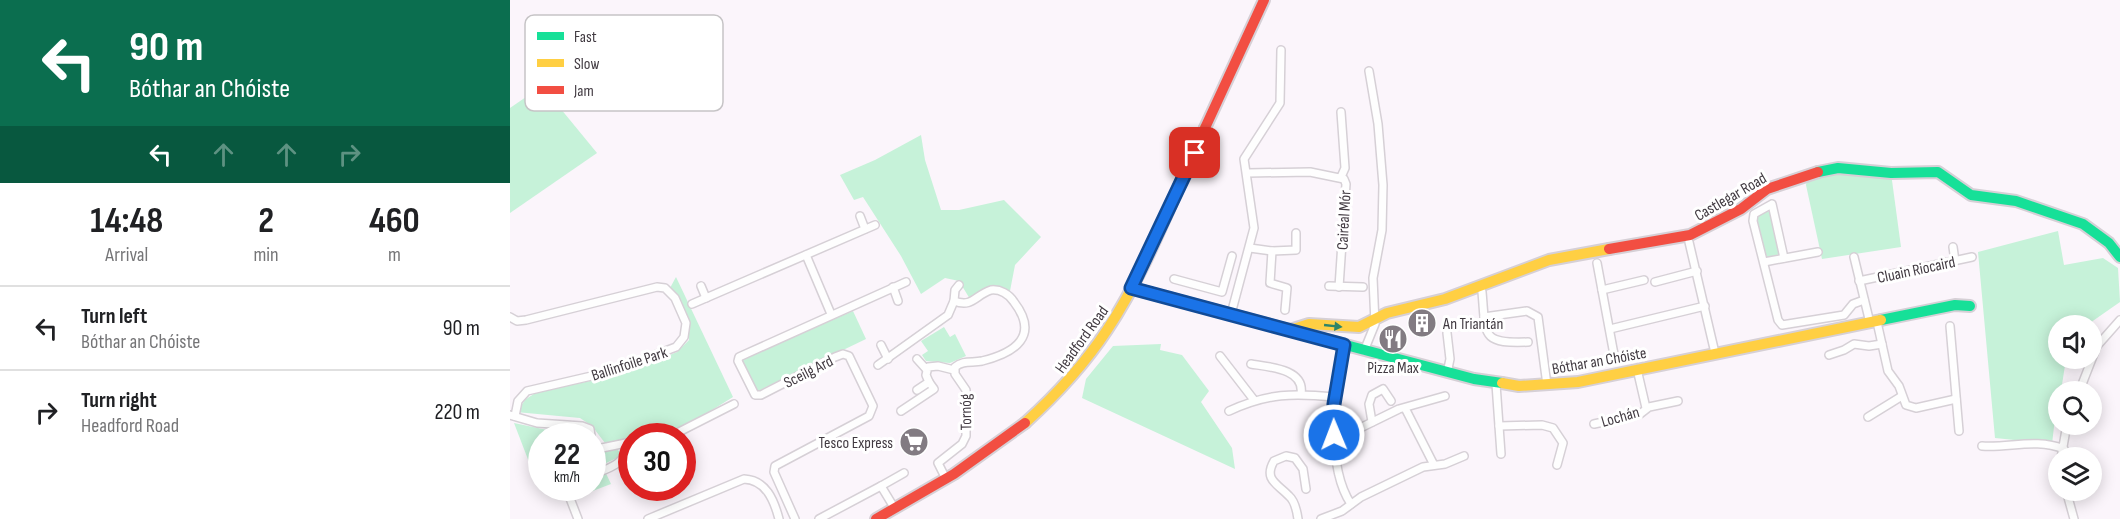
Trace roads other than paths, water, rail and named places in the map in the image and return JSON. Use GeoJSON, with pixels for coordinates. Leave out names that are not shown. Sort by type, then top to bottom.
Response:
{"type":"FeatureCollection","features":[{"type":"Feature","properties":{"kind":"street","name":"Headford Road"},"geometry":{"type":"LineString","coordinates":[[876,519],[992,452],[1055,398],[1105,335],[1131,288],[1264,0]]}},
{"type":"Feature","properties":{"kind":"street"},"geometry":{"type":"LineString","coordinates":[[1231,314],[1255,224],[1244,159],[1280,103],[1281,50]]}},
{"type":"Feature","properties":{"kind":"street"},"geometry":{"type":"LineString","coordinates":[[1364,351],[1376,319],[1373,278],[1383,230],[1383,185],[1378,124],[1369,71]]}},
{"type":"Feature","properties":{"kind":"street"},"geometry":{"type":"LineString","coordinates":[[1341,112],[1345,168],[1341,177]]}},
{"type":"Feature","properties":{"kind":"street","name":"Castlegar Road"},"geometry":{"type":"LineString","coordinates":[[1290,330],[1314,324],[1352,328],[1387,313],[1445,299],[1556,258],[1690,235],[1741,209],[1767,189],[1808,174],[1838,168],[1891,173],[1938,172],[1971,195],[2016,201],[2082,224],[2109,243],[2120,257]]}},
{"type":"Feature","properties":{"kind":"street","name":"Cairéal Mór"},"geometry":{"type":"LineString","coordinates":[[1248,173],[1310,172],[1341,177],[1346,184],[1339,287]]}},
{"type":"Feature","properties":{"kind":"street","name":"Cluain Riocaird"},"geometry":{"type":"LineString","coordinates":[[1784,258],[1772,204],[1759,210],[1753,217],[1778,320],[1782,325],[1844,315],[1853,304],[1864,300]]}},
{"type":"Feature","properties":{"kind":"street"},"geometry":{"type":"LineString","coordinates":[[860,216],[865,229]]}},
{"type":"Feature","properties":{"kind":"street"},"geometry":{"type":"LineString","coordinates":[[692,304],[875,225]]}},
{"type":"Feature","properties":{"kind":"street"},"geometry":{"type":"LineString","coordinates":[[1250,248],[1272,251],[1296,250],[1296,233]]}},
{"type":"Feature","properties":{"kind":"street"},"geometry":{"type":"LineString","coordinates":[[1689,242],[1715,353]]}},
{"type":"Feature","properties":{"kind":"street"},"geometry":{"type":"LineString","coordinates":[[1953,247],[1956,261]]}},
{"type":"Feature","properties":{"kind":"street"},"geometry":{"type":"LineString","coordinates":[[1272,251],[1270,283],[1287,288],[1285,310]]}},
{"type":"Feature","properties":{"kind":"street"},"geometry":{"type":"LineString","coordinates":[[1764,262],[1818,252]]}},
{"type":"Feature","properties":{"kind":"street"},"geometry":{"type":"LineString","coordinates":[[806,255],[831,314]]}},
{"type":"Feature","properties":{"kind":"street"},"geometry":{"type":"LineString","coordinates":[[1174,279],[1222,292],[1232,256]]}},
{"type":"Feature","properties":{"kind":"street","name":"Cluain Riocaird"},"geometry":{"type":"LineString","coordinates":[[1854,257],[1864,300],[1874,322],[1888,371],[1899,386],[1902,396]]}},
{"type":"Feature","properties":{"kind":"street","name":"Cluain Riocaird"},"geometry":{"type":"LineString","coordinates":[[1859,281],[1972,257]]}},
{"type":"Feature","properties":{"kind":"street"},"geometry":{"type":"LineString","coordinates":[[1597,263],[1615,360]]}},
{"type":"Feature","properties":{"kind":"street"},"geometry":{"type":"LineString","coordinates":[[1655,282],[1696,272]]}},
{"type":"Feature","properties":{"kind":"street"},"geometry":{"type":"LineString","coordinates":[[1602,290],[1644,280]]}},
{"type":"Feature","properties":{"kind":"street","name":"Sceilg Ard"},"geometry":{"type":"LineString","coordinates":[[795,519],[774,472],[775,466],[869,416],[873,406],[849,356],[843,354],[761,395],[751,392],[738,361],[743,354],[906,282]]}},
{"type":"Feature","properties":{"kind":"street"},"geometry":{"type":"LineString","coordinates":[[878,365],[923,330],[948,315],[954,301],[955,290],[959,285]]}},
{"type":"Feature","properties":{"kind":"street"},"geometry":{"type":"LineString","coordinates":[[701,286],[706,298]]}},
{"type":"Feature","properties":{"kind":"street"},"geometry":{"type":"LineString","coordinates":[[1329,286],[1363,287]]}},
{"type":"Feature","properties":{"kind":"street","name":"Ballinfoile Park"},"geometry":{"type":"LineString","coordinates":[[510,317],[517,321],[526,320],[657,287],[665,288],[675,298],[686,323],[684,337],[676,347],[613,371],[527,391],[518,401],[512,416],[543,423]]}},
{"type":"Feature","properties":{"kind":"street"},"geometry":{"type":"LineString","coordinates":[[893,287],[898,301]]}},
{"type":"Feature","properties":{"kind":"street","name":"Bóthar an Chóiste"},"geometry":{"type":"LineString","coordinates":[[1131,288],[1447,373],[1496,384],[1547,385],[1578,382],[1955,305],[1970,306]]}},
{"type":"Feature","properties":{"kind":"street"},"geometry":{"type":"LineString","coordinates":[[1223,288],[1238,292]]}},
{"type":"Feature","properties":{"kind":"street","name":"Tornóg"},"geometry":{"type":"LineString","coordinates":[[954,301],[967,304],[987,291],[1003,292],[1016,303],[1026,328],[1024,338],[1015,347],[987,359],[962,363],[954,370]]}},
{"type":"Feature","properties":{"kind":"street"},"geometry":{"type":"LineString","coordinates":[[1482,292],[1486,330],[1495,341],[1528,342]]}},
{"type":"Feature","properties":{"kind":"street"},"geometry":{"type":"LineString","coordinates":[[1610,329],[1705,306]]}},
{"type":"Feature","properties":{"kind":"street"},"geometry":{"type":"LineString","coordinates":[[1484,316],[1527,310],[1538,317],[1547,385]]}},
{"type":"Feature","properties":{"kind":"street"},"geometry":{"type":"LineString","coordinates":[[2083,381],[2097,346],[2120,320]]}},
{"type":"Feature","properties":{"kind":"street"},"geometry":{"type":"LineString","coordinates":[[1950,326],[1959,431]]}},
{"type":"Feature","properties":{"kind":"street"},"geometry":{"type":"LineString","coordinates":[[1447,333],[1450,359],[1447,373]]}},
{"type":"Feature","properties":{"kind":"street"},"geometry":{"type":"LineString","coordinates":[[1829,355],[1854,344],[1869,346],[1881,344]]}},
{"type":"Feature","properties":{"kind":"street"},"geometry":{"type":"LineString","coordinates":[[881,345],[888,359]]}},
{"type":"Feature","properties":{"kind":"street"},"geometry":{"type":"LineString","coordinates":[[1344,345],[1335,397],[1334,435],[1343,490],[1351,504]]}},
{"type":"Feature","properties":{"kind":"street"},"geometry":{"type":"LineString","coordinates":[[1220,356],[1254,400]]}},
{"type":"Feature","properties":{"kind":"street"},"geometry":{"type":"LineString","coordinates":[[917,359],[926,369],[929,382],[917,390]]}},
{"type":"Feature","properties":{"kind":"street"},"geometry":{"type":"LineString","coordinates":[[1251,364],[1295,376],[1301,384],[1301,394]]}},
{"type":"Feature","properties":{"kind":"street","name":"Tornóg"},"geometry":{"type":"LineString","coordinates":[[926,369],[935,366],[954,370],[966,390],[966,436],[962,444],[938,463],[946,479]]}},
{"type":"Feature","properties":{"kind":"street","name":"Lochán"},"geometry":{"type":"LineString","coordinates":[[1637,369],[1646,408]]}},
{"type":"Feature","properties":{"kind":"street","name":"Tornóg"},"geometry":{"type":"LineString","coordinates":[[901,411],[934,389],[929,382]]}},
{"type":"Feature","properties":{"kind":"street"},"geometry":{"type":"LineString","coordinates":[[1496,384],[1501,454]]}},
{"type":"Feature","properties":{"kind":"street"},"geometry":{"type":"LineString","coordinates":[[1372,422],[1369,404],[1372,394],[1383,389],[1391,401]]}},
{"type":"Feature","properties":{"kind":"street"},"geometry":{"type":"LineString","coordinates":[[1229,411],[1254,400],[1277,394],[1335,397]]}},
{"type":"Feature","properties":{"kind":"street"},"geometry":{"type":"LineString","coordinates":[[1334,435],[1352,432],[1405,408],[1445,396]]}},
{"type":"Feature","properties":{"kind":"street"},"geometry":{"type":"LineString","coordinates":[[1868,417],[1902,396],[1906,405],[1916,408],[1956,399]]}},
{"type":"Feature","properties":{"kind":"street","name":"Lochán"},"geometry":{"type":"LineString","coordinates":[[1594,423],[1640,414],[1646,408],[1678,401]]}},
{"type":"Feature","properties":{"kind":"street"},"geometry":{"type":"LineString","coordinates":[[696,423],[734,404]]}},
{"type":"Feature","properties":{"kind":"street"},"geometry":{"type":"LineString","coordinates":[[1405,408],[1434,465]]}},
{"type":"Feature","properties":{"kind":"street"},"geometry":{"type":"LineString","coordinates":[[1499,426],[1542,425],[1553,428],[1563,443],[1557,465]]}},
{"type":"Feature","properties":{"kind":"street"},"geometry":{"type":"LineString","coordinates":[[1982,446],[2000,447],[2033,443],[2058,447]]}},
{"type":"Feature","properties":{"kind":"street"},"geometry":{"type":"LineString","coordinates":[[1298,519],[1292,499],[1275,485],[1269,473],[1274,461],[1280,457],[1291,456],[1300,462],[1306,489]]}},
{"type":"Feature","properties":{"kind":"street"},"geometry":{"type":"LineString","coordinates":[[1321,519],[1423,466],[1464,456]]}},
{"type":"Feature","properties":{"kind":"street"},"geometry":{"type":"LineString","coordinates":[[819,519],[904,473]]}},
{"type":"Feature","properties":{"kind":"street"},"geometry":{"type":"LineString","coordinates":[[1293,481],[1304,478]]}},
{"type":"Feature","properties":{"kind":"street"},"geometry":{"type":"LineString","coordinates":[[648,519],[744,479],[756,480],[765,486],[779,519]]}},
{"type":"Feature","properties":{"kind":"street"},"geometry":{"type":"LineString","coordinates":[[881,486],[895,509]]}},
{"type":"Feature","properties":{"kind":"street"},"geometry":{"type":"LineString","coordinates":[[571,501],[578,519]]}},
{"type":"Feature","properties":{"kind":"street"},"geometry":{"type":"LineString","coordinates":[[2069,501],[2074,519]]}},
{"type":"Feature","properties":{"kind":"place","name":"An Triantán"},"geometry":{"type":"Point","coordinates":[1422,323]}},
{"type":"Feature","properties":{"kind":"place","name":"Pizza Max"},"geometry":{"type":"Point","coordinates":[1393,339]}},
{"type":"Feature","properties":{"kind":"place","name":"Tesco Express"},"geometry":{"type":"Point","coordinates":[914,442]}}]}
